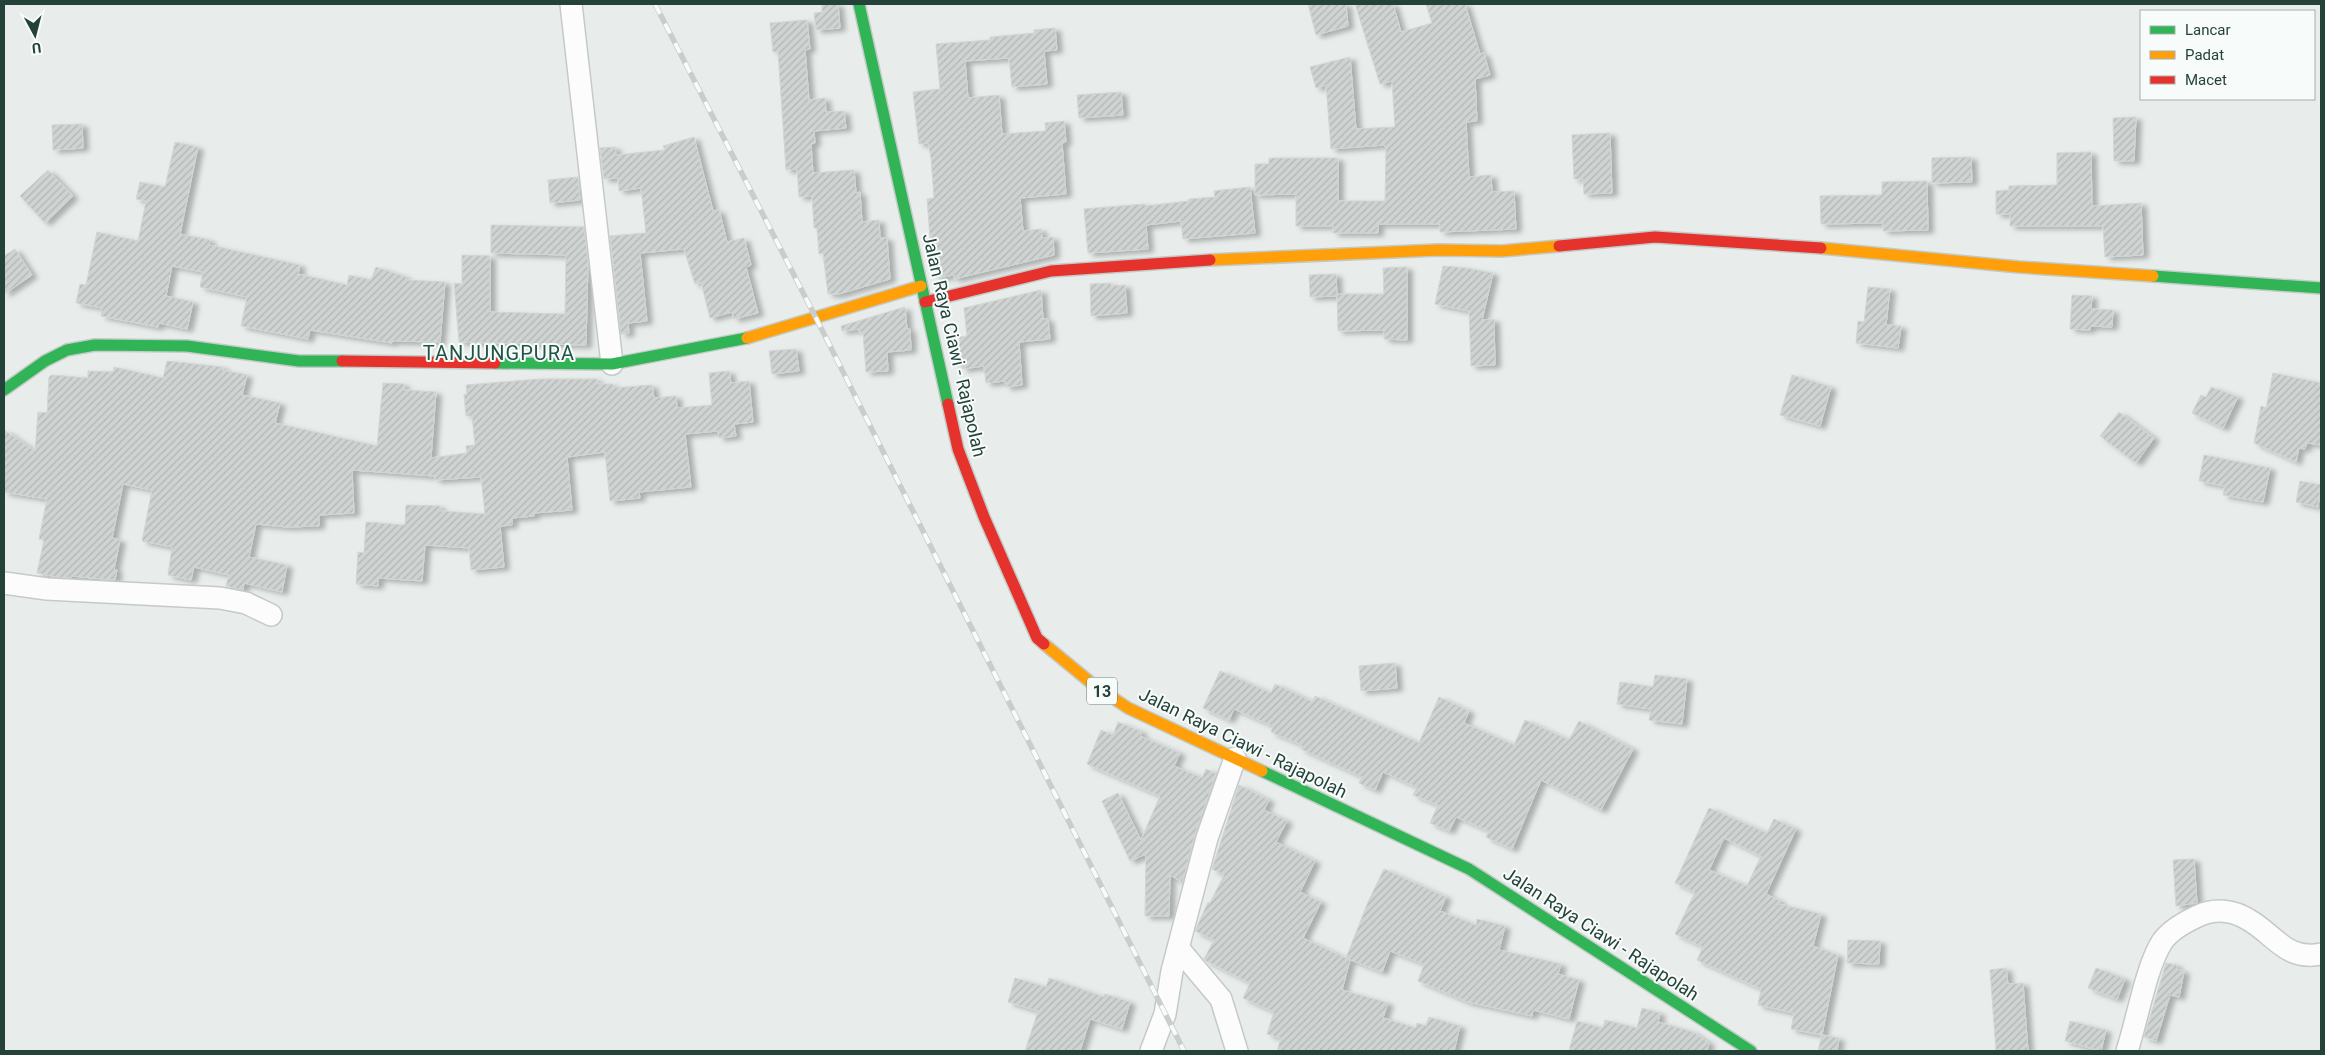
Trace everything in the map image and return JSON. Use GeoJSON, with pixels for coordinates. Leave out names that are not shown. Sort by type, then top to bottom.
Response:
{"type":"FeatureCollection","features":[{"type":"Feature","properties":{"kind":"main road","name":"Jalan Raya Ciawi - Rajapolah"},"geometry":{"type":"LineString","coordinates":[[859,4],[958,449],[984,517],[1037,638],[1095,686],[1128,708],[1469,869],[1751,1051]]}},
{"type":"Feature","properties":{"kind":"main road"},"geometry":{"type":"LineString","coordinates":[[924,302],[1051,271],[1256,256],[1438,250],[1465,252],[1502,251],[1655,237],[1860,250],[2019,267],[2321,288]]}},
{"type":"Feature","properties":{"kind":"main road"},"geometry":{"type":"LineString","coordinates":[[4,390],[67,350],[95,345],[187,346],[299,361],[612,364],[748,338],[921,286]]}},
{"type":"Feature","properties":{"kind":"street"},"geometry":{"type":"LineString","coordinates":[[571,4],[612,364]]}},
{"type":"Feature","properties":{"kind":"street"},"geometry":{"type":"LineString","coordinates":[[4,583],[47,589],[220,598],[246,603],[271,615]]}},
{"type":"Feature","properties":{"kind":"street"},"geometry":{"type":"LineString","coordinates":[[1158,1046],[1172,971],[1207,838],[1235,758]]}},
{"type":"Feature","properties":{"kind":"street"},"geometry":{"type":"LineString","coordinates":[[2127,1051],[2151,966],[2162,942],[2187,921],[2207,912],[2232,913],[2249,920],[2294,953],[2304,956],[2321,954]]}},
{"type":"Feature","properties":{"kind":"street"},"geometry":{"type":"LineString","coordinates":[[1179,949],[1221,999],[1237,1051]]}},
{"type":"Feature","properties":{"kind":"building"},"geometry":{"type":"Polygon","coordinates":[[[822,4],[838,4],[840,28],[816,30],[814,13],[822,12],[822,4]]]}},
{"type":"Feature","properties":{"kind":"building"},"geometry":{"type":"Polygon","coordinates":[[[1308,4],[1346,4],[1348,26],[1316,35],[1308,4]]]}},
{"type":"Feature","properties":{"kind":"building"},"geometry":{"type":"Polygon","coordinates":[[[1355,4],[1393,4],[1401,32],[1432,23],[1426,4],[1465,4],[1480,54],[1484,53],[1490,75],[1475,79],[1477,121],[1466,122],[1469,177],[1491,175],[1492,192],[1514,191],[1516,229],[1440,232],[1440,224],[1378,224],[1378,233],[1333,233],[1333,226],[1296,226],[1296,194],[1255,195],[1255,164],[1269,164],[1269,158],[1338,158],[1338,201],[1385,201],[1386,148],[1384,145],[1331,149],[1326,85],[1316,88],[1310,67],[1350,57],[1356,129],[1395,127],[1392,81],[1380,84],[1355,4]]]}},
{"type":"Feature","properties":{"kind":"building"},"geometry":{"type":"Polygon","coordinates":[[[807,20],[810,49],[805,50],[809,100],[825,98],[826,112],[844,111],[846,128],[814,131],[815,143],[811,144],[813,173],[854,170],[856,193],[860,192],[862,222],[879,220],[880,238],[887,238],[890,279],[839,294],[828,294],[823,253],[819,254],[817,228],[814,228],[812,196],[799,197],[797,169],[786,170],[778,52],[773,52],[770,23],[807,20]]]}},
{"type":"Feature","properties":{"kind":"building"},"geometry":{"type":"Polygon","coordinates":[[[1055,28],[1057,50],[1044,51],[1047,84],[1012,87],[1009,58],[965,61],[968,98],[999,95],[1002,134],[1046,131],[1045,123],[1064,121],[1066,142],[1062,143],[1066,194],[1020,198],[1023,231],[1041,229],[1042,238],[1053,237],[1054,255],[954,279],[954,275],[936,278],[927,199],[934,198],[931,158],[928,143],[919,144],[913,92],[940,89],[936,44],[990,40],[990,37],[1035,33],[1034,30],[1055,28]]]}},
{"type":"Feature","properties":{"kind":"building"},"geometry":{"type":"Polygon","coordinates":[[[1121,92],[1123,115],[1079,118],[1077,95],[1121,92]]]}},
{"type":"Feature","properties":{"kind":"building"},"geometry":{"type":"Polygon","coordinates":[[[2136,117],[2134,161],[2114,161],[2113,118],[2136,117]]]}},
{"type":"Feature","properties":{"kind":"building"},"geometry":{"type":"Polygon","coordinates":[[[82,124],[83,148],[53,150],[52,125],[82,124]]]}},
{"type":"Feature","properties":{"kind":"building"},"geometry":{"type":"Polygon","coordinates":[[[1610,133],[1612,193],[1584,194],[1583,179],[1574,179],[1572,135],[1610,133]]]}},
{"type":"Feature","properties":{"kind":"building"},"geometry":{"type":"Polygon","coordinates":[[[694,137],[713,211],[719,210],[727,242],[744,238],[751,265],[746,267],[758,313],[734,319],[732,312],[710,318],[701,282],[695,284],[684,249],[640,253],[647,321],[628,323],[629,333],[621,334],[610,236],[646,233],[641,188],[619,191],[618,178],[604,179],[600,148],[615,147],[616,155],[665,150],[663,146],[694,137]]]}},
{"type":"Feature","properties":{"kind":"building"},"geometry":{"type":"Polygon","coordinates":[[[175,142],[198,147],[180,234],[210,240],[209,245],[300,265],[298,274],[347,285],[349,275],[371,280],[376,267],[406,277],[405,280],[445,282],[440,342],[392,341],[392,343],[310,330],[308,339],[241,326],[247,297],[200,287],[203,272],[172,266],[166,296],[193,302],[187,329],[159,323],[158,327],[101,316],[102,308],[76,303],[80,284],[86,285],[97,232],[138,241],[146,201],[136,199],[140,182],[165,187],[175,142]]]}},
{"type":"Feature","properties":{"kind":"building"},"geometry":{"type":"Polygon","coordinates":[[[2091,152],[2092,206],[2141,203],[2143,255],[2105,257],[2103,226],[2010,226],[2010,214],[1996,214],[1996,191],[2009,190],[2009,186],[2057,185],[2057,153],[2091,152]]]}},
{"type":"Feature","properties":{"kind":"building"},"geometry":{"type":"Polygon","coordinates":[[[1971,157],[1972,182],[1932,183],[1932,158],[1971,157]]]}},
{"type":"Feature","properties":{"kind":"building"},"geometry":{"type":"Polygon","coordinates":[[[48,170],[73,196],[45,223],[20,196],[48,170]]]}},
{"type":"Feature","properties":{"kind":"building"},"geometry":{"type":"Polygon","coordinates":[[[578,177],[580,200],[550,203],[548,180],[578,177]]]}},
{"type":"Feature","properties":{"kind":"building"},"geometry":{"type":"Polygon","coordinates":[[[1927,181],[1928,230],[1883,231],[1883,223],[1821,224],[1820,196],[1882,195],[1882,182],[1927,181]]]}},
{"type":"Feature","properties":{"kind":"building"},"geometry":{"type":"Polygon","coordinates":[[[1250,187],[1255,233],[1183,239],[1181,221],[1146,225],[1148,249],[1088,253],[1084,209],[1145,204],[1145,206],[1189,201],[1189,199],[1215,197],[1214,191],[1250,187]]]}},
{"type":"Feature","properties":{"kind":"building"},"geometry":{"type":"Polygon","coordinates":[[[491,225],[584,227],[588,263],[586,345],[459,342],[454,283],[462,284],[462,255],[490,256],[490,312],[565,314],[566,255],[491,253],[491,225]]]}},
{"type":"Feature","properties":{"kind":"building"},"geometry":{"type":"Polygon","coordinates":[[[15,249],[32,275],[4,294],[4,256],[15,249]]]}},
{"type":"Feature","properties":{"kind":"building"},"geometry":{"type":"Polygon","coordinates":[[[1443,266],[1493,273],[1482,320],[1494,319],[1495,365],[1471,366],[1469,311],[1435,304],[1443,266]]]}},
{"type":"Feature","properties":{"kind":"building"},"geometry":{"type":"Polygon","coordinates":[[[1407,267],[1407,340],[1384,339],[1384,330],[1338,331],[1337,294],[1384,294],[1383,268],[1407,267]]]}},
{"type":"Feature","properties":{"kind":"building"},"geometry":{"type":"Polygon","coordinates":[[[1336,274],[1337,296],[1310,297],[1309,275],[1336,274]]]}},
{"type":"Feature","properties":{"kind":"building"},"geometry":{"type":"Polygon","coordinates":[[[1111,283],[1111,286],[1125,285],[1127,313],[1091,316],[1090,284],[1111,283]]]}},
{"type":"Feature","properties":{"kind":"building"},"geometry":{"type":"Polygon","coordinates":[[[1868,287],[1890,289],[1886,325],[1901,326],[1898,348],[1856,343],[1858,321],[1864,322],[1868,287]]]}},
{"type":"Feature","properties":{"kind":"building"},"geometry":{"type":"Polygon","coordinates":[[[1041,290],[1043,319],[1048,319],[1050,339],[1019,342],[1022,385],[1006,387],[1005,381],[986,383],[984,366],[962,369],[962,362],[955,363],[952,344],[960,343],[959,337],[967,336],[964,308],[1041,290]]]}},
{"type":"Feature","properties":{"kind":"building"},"geometry":{"type":"Polygon","coordinates":[[[2072,295],[2092,296],[2091,309],[2113,310],[2112,327],[2090,326],[2090,330],[2070,329],[2072,295]]]}},
{"type":"Feature","properties":{"kind":"building"},"geometry":{"type":"Polygon","coordinates":[[[905,307],[907,329],[910,329],[911,350],[887,352],[888,371],[866,372],[863,332],[859,332],[858,329],[842,331],[841,326],[905,307]]]}},
{"type":"Feature","properties":{"kind":"building"},"geometry":{"type":"Polygon","coordinates":[[[796,349],[799,371],[772,374],[769,351],[796,349]]]}},
{"type":"Feature","properties":{"kind":"building"},"geometry":{"type":"Polygon","coordinates":[[[167,361],[223,367],[222,370],[247,375],[242,395],[280,403],[275,423],[377,446],[383,383],[404,384],[404,390],[436,392],[431,458],[467,453],[466,446],[475,445],[472,416],[466,416],[464,394],[467,395],[466,385],[540,379],[597,379],[597,384],[613,384],[613,388],[652,385],[654,398],[676,396],[677,408],[712,405],[709,373],[729,371],[731,383],[749,381],[753,422],[734,424],[736,436],[719,438],[718,431],[685,434],[691,487],[639,492],[640,498],[610,501],[605,452],[567,457],[572,510],[534,513],[534,516],[512,518],[512,525],[500,526],[504,567],[471,570],[469,548],[425,545],[422,581],[378,578],[378,586],[356,584],[358,552],[364,553],[366,522],[405,525],[406,505],[440,506],[440,511],[485,514],[481,477],[435,480],[435,476],[352,470],[354,513],[319,515],[319,526],[287,527],[256,524],[249,557],[287,565],[282,592],[244,583],[243,590],[226,586],[229,575],[194,567],[191,580],[168,575],[172,547],[142,541],[152,490],[123,484],[112,538],[120,540],[114,569],[117,570],[115,580],[71,576],[71,578],[57,577],[37,573],[44,540],[39,539],[47,499],[4,492],[4,430],[35,451],[38,412],[47,413],[49,377],[52,375],[88,378],[88,371],[113,372],[114,367],[163,378],[167,361]]]}},
{"type":"Feature","properties":{"kind":"building"},"geometry":{"type":"Polygon","coordinates":[[[2273,373],[2321,383],[2321,445],[2307,443],[2305,449],[2299,448],[2296,462],[2254,443],[2261,406],[2266,408],[2273,373]]]}},
{"type":"Feature","properties":{"kind":"building"},"geometry":{"type":"Polygon","coordinates":[[[1792,375],[1831,387],[1820,426],[1780,415],[1792,375]]]}},
{"type":"Feature","properties":{"kind":"building"},"geometry":{"type":"Polygon","coordinates":[[[2211,387],[2238,397],[2223,428],[2192,413],[2201,395],[2206,397],[2211,387]]]}},
{"type":"Feature","properties":{"kind":"building"},"geometry":{"type":"Polygon","coordinates":[[[2119,412],[2154,438],[2136,463],[2100,436],[2119,412]]]}},
{"type":"Feature","properties":{"kind":"building"},"geometry":{"type":"Polygon","coordinates":[[[2204,455],[2270,468],[2263,502],[2223,495],[2225,486],[2199,481],[2204,455]]]}},
{"type":"Feature","properties":{"kind":"building"},"geometry":{"type":"Polygon","coordinates":[[[2300,481],[2321,485],[2318,507],[2296,502],[2300,481]]]}},
{"type":"Feature","properties":{"kind":"building"},"geometry":{"type":"Polygon","coordinates":[[[1395,663],[1397,688],[1361,691],[1359,666],[1395,663]]]}},
{"type":"Feature","properties":{"kind":"building"},"geometry":{"type":"Polygon","coordinates":[[[1220,671],[1271,693],[1275,684],[1313,702],[1315,696],[1419,743],[1439,697],[1469,711],[1464,723],[1514,745],[1525,720],[1569,740],[1579,721],[1633,749],[1601,810],[1541,780],[1512,849],[1486,837],[1489,831],[1456,817],[1449,831],[1430,823],[1438,805],[1413,795],[1417,787],[1383,772],[1375,790],[1359,783],[1362,777],[1301,749],[1302,745],[1271,732],[1273,726],[1234,709],[1229,720],[1203,708],[1220,671]]]}},
{"type":"Feature","properties":{"kind":"building"},"geometry":{"type":"Polygon","coordinates":[[[1655,675],[1687,679],[1682,724],[1649,720],[1651,709],[1617,704],[1620,682],[1653,687],[1655,675]]]}},
{"type":"Feature","properties":{"kind":"building"},"geometry":{"type":"Polygon","coordinates":[[[1118,722],[1142,732],[1140,736],[1180,753],[1174,766],[1202,778],[1206,769],[1216,774],[1195,834],[1183,880],[1182,882],[1170,875],[1169,916],[1145,916],[1146,854],[1130,861],[1102,801],[1118,793],[1141,840],[1160,796],[1087,764],[1101,730],[1113,735],[1118,722]]]}},
{"type":"Feature","properties":{"kind":"building"},"geometry":{"type":"Polygon","coordinates":[[[1239,785],[1269,800],[1264,810],[1287,821],[1276,842],[1315,861],[1300,892],[1321,902],[1303,938],[1350,960],[1342,990],[1388,1003],[1383,1018],[1416,1028],[1417,1023],[1426,1026],[1429,1017],[1460,1026],[1454,1051],[1277,1051],[1281,1038],[1267,1034],[1274,1012],[1243,998],[1250,983],[1204,959],[1214,940],[1195,931],[1208,902],[1210,903],[1224,875],[1212,869],[1239,785]]]}},
{"type":"Feature","properties":{"kind":"building"},"geometry":{"type":"Polygon","coordinates":[[[1709,808],[1767,833],[1774,819],[1796,829],[1766,894],[1780,901],[1779,904],[1821,914],[1813,946],[1838,955],[1822,1035],[1791,1029],[1794,1013],[1758,1005],[1761,989],[1697,960],[1703,947],[1675,934],[1695,892],[1675,883],[1709,808]],[[1724,838],[1709,870],[1747,886],[1761,856],[1724,838]]]}},
{"type":"Feature","properties":{"kind":"building"},"geometry":{"type":"Polygon","coordinates":[[[2194,859],[2197,903],[2176,906],[2173,860],[2194,859]]]}},
{"type":"Feature","properties":{"kind":"building"},"geometry":{"type":"Polygon","coordinates":[[[1384,869],[1446,897],[1440,911],[1476,925],[1477,919],[1505,926],[1499,950],[1561,964],[1558,974],[1579,980],[1569,1019],[1533,1010],[1532,1016],[1468,1002],[1418,981],[1424,964],[1390,951],[1382,972],[1346,958],[1368,902],[1384,869]]]}},
{"type":"Feature","properties":{"kind":"building"},"geometry":{"type":"Polygon","coordinates":[[[1848,940],[1880,941],[1879,964],[1847,963],[1848,940]]]}},
{"type":"Feature","properties":{"kind":"building"},"geometry":{"type":"Polygon","coordinates":[[[2166,963],[2177,965],[2176,969],[2184,971],[2179,997],[2170,995],[2156,1041],[2144,1037],[2166,963]]]}},
{"type":"Feature","properties":{"kind":"building"},"geometry":{"type":"Polygon","coordinates":[[[2006,968],[2008,984],[2023,983],[2028,1051],[1996,1051],[1990,970],[2006,968]]]}},
{"type":"Feature","properties":{"kind":"building"},"geometry":{"type":"Polygon","coordinates":[[[2096,968],[2125,979],[2117,999],[2088,988],[2096,968]]]}},
{"type":"Feature","properties":{"kind":"building"},"geometry":{"type":"Polygon","coordinates":[[[1015,978],[1046,987],[1049,978],[1104,997],[1105,994],[1130,1002],[1122,1029],[1090,1019],[1080,1051],[1025,1051],[1038,1011],[1008,1002],[1015,978]]]}},
{"type":"Feature","properties":{"kind":"building"},"geometry":{"type":"Polygon","coordinates":[[[1642,1008],[1660,1013],[1658,1022],[1693,1032],[1709,1043],[1707,1051],[1569,1051],[1577,1021],[1603,1028],[1605,1020],[1637,1028],[1642,1008]]]}},
{"type":"Feature","properties":{"kind":"building"},"geometry":{"type":"Polygon","coordinates":[[[2070,1021],[2106,1030],[2101,1051],[2065,1041],[2070,1021]]]}},
{"type":"Feature","properties":{"kind":"building"},"geometry":{"type":"Polygon","coordinates":[[[1822,1035],[1839,1038],[1837,1051],[1818,1051],[1822,1035]]]}},
{"type":"Feature","properties":{"kind":"railway"},"geometry":{"type":"LineString","coordinates":[[655,4],[816,318],[1184,1051]]}},
{"type":"Feature","properties":{"kind":"traffic: fast"},"geometry":{"type":"LineString","coordinates":[[859,4],[948,404]]}},
{"type":"Feature","properties":{"kind":"traffic: fast"},"geometry":{"type":"LineString","coordinates":[[2153,276],[2321,288]]}},
{"type":"Feature","properties":{"kind":"traffic: fast"},"geometry":{"type":"LineString","coordinates":[[495,363],[612,364],[747,338]]}},
{"type":"Feature","properties":{"kind":"traffic: fast"},"geometry":{"type":"LineString","coordinates":[[4,390],[45,361],[67,350],[95,345],[187,346],[299,361],[342,361]]}},
{"type":"Feature","properties":{"kind":"traffic: fast"},"geometry":{"type":"LineString","coordinates":[[1262,771],[1469,869],[1751,1051]]}},
{"type":"Feature","properties":{"kind":"traffic: slow"},"geometry":{"type":"LineString","coordinates":[[1210,260],[1438,250],[1502,251],[1559,246]]}},
{"type":"Feature","properties":{"kind":"traffic: slow"},"geometry":{"type":"LineString","coordinates":[[1821,248],[2019,267],[2153,276]]}},
{"type":"Feature","properties":{"kind":"traffic: slow"},"geometry":{"type":"LineString","coordinates":[[747,338],[921,286]]}},
{"type":"Feature","properties":{"kind":"traffic: slow"},"geometry":{"type":"LineString","coordinates":[[1044,644],[1095,686],[1128,708],[1262,771]]}},
{"type":"Feature","properties":{"kind":"traffic: jam"},"geometry":{"type":"LineString","coordinates":[[1559,246],[1655,237],[1821,248]]}},
{"type":"Feature","properties":{"kind":"traffic: jam"},"geometry":{"type":"LineString","coordinates":[[925,302],[1051,271],[1210,260]]}},
{"type":"Feature","properties":{"kind":"traffic: jam"},"geometry":{"type":"LineString","coordinates":[[342,361],[495,363]]}},
{"type":"Feature","properties":{"kind":"traffic: jam"},"geometry":{"type":"LineString","coordinates":[[948,404],[958,449],[984,517],[1037,638],[1044,644]]}},
{"type":"Feature","properties":{"kind":"district","name":"TANJUNGPURA"},"geometry":{"type":"Point","coordinates":[499,353]}}]}
